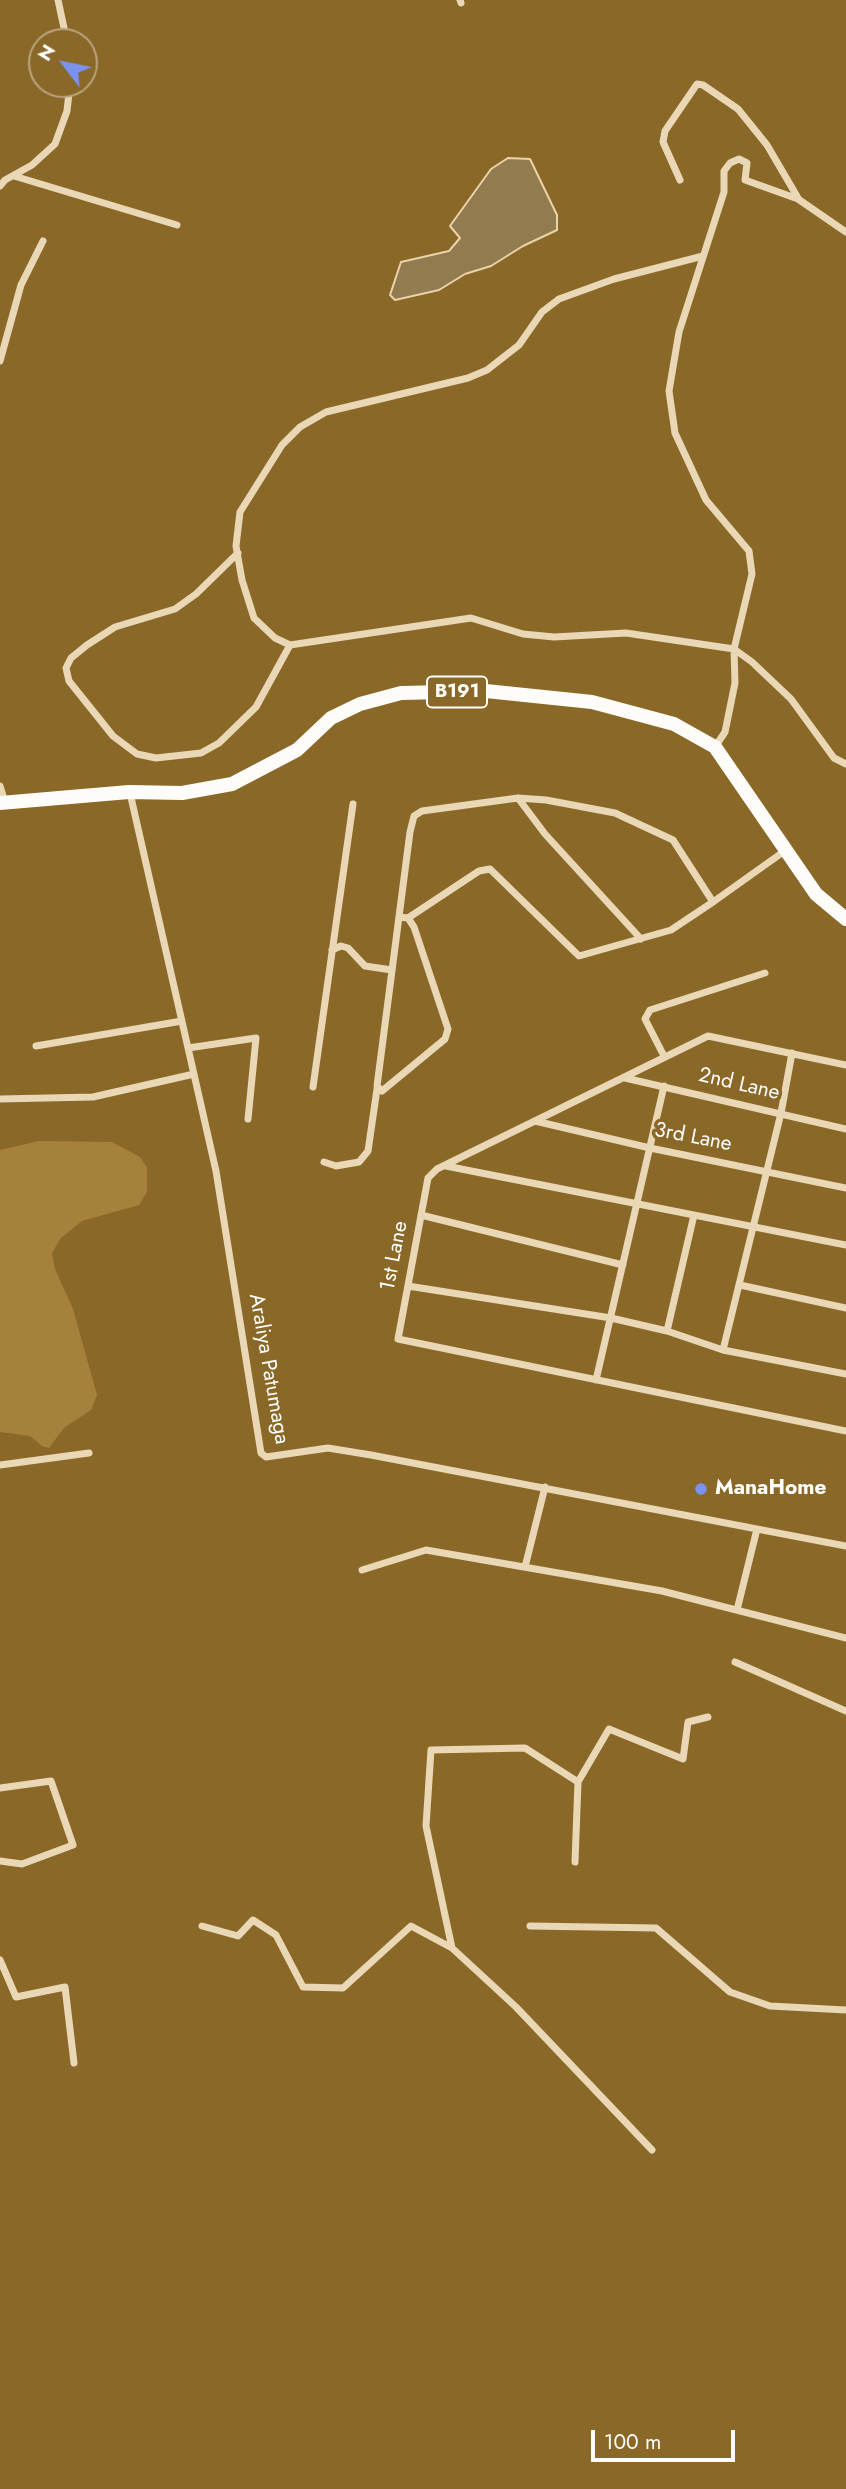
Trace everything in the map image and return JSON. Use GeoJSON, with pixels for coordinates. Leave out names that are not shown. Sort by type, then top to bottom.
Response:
{"type":"FeatureCollection","features":[{"type":"Feature","properties":{"kind":"main road","name":"B191"},"geometry":{"type":"LineString","coordinates":[[2,803],[130,792],[182,793],[232,784],[297,750],[331,718],[360,704],[401,694],[486,691],[592,702],[674,724],[715,747],[816,894],[846,919]]}},
{"type":"Feature","properties":{"kind":"street"},"geometry":{"type":"LineString","coordinates":[[58,0],[64,28]]}},
{"type":"Feature","properties":{"kind":"street"},"geometry":{"type":"LineString","coordinates":[[680,180],[663,142],[665,131],[697,84],[703,85],[738,109],[767,145],[798,199]]}},
{"type":"Feature","properties":{"kind":"street"},"geometry":{"type":"LineString","coordinates":[[0,186],[55,144],[67,111],[68,98]]}},
{"type":"Feature","properties":{"kind":"street"},"geometry":{"type":"LineString","coordinates":[[715,747],[725,732],[735,683],[734,649],[752,574],[749,551],[706,500],[676,433],[669,391],[678,332],[724,192],[724,171],[730,163],[738,159],[747,163],[745,180],[798,199],[846,232]]}},
{"type":"Feature","properties":{"kind":"street"},"geometry":{"type":"LineString","coordinates":[[14,176],[177,225]]}},
{"type":"Feature","properties":{"kind":"street"},"geometry":{"type":"LineString","coordinates":[[0,361],[22,285],[43,241]]}},
{"type":"Feature","properties":{"kind":"street"},"geometry":{"type":"LineString","coordinates":[[703,256],[614,279],[559,299],[542,312],[519,345],[486,370],[468,378],[326,412],[300,427],[282,445],[240,512],[238,553],[254,618],[275,638],[290,645],[471,618],[533,635],[554,637],[626,633],[734,649],[791,699],[834,758],[846,764]]}},
{"type":"Feature","properties":{"kind":"street"},"geometry":{"type":"LineString","coordinates":[[238,553],[196,594],[174,609],[115,627],[87,645],[71,658],[66,668],[69,681],[113,736],[137,754],[156,758],[201,753],[219,743],[256,707],[290,645]]}},
{"type":"Feature","properties":{"kind":"street"},"geometry":{"type":"LineString","coordinates":[[0,786],[2,803]]}},
{"type":"Feature","properties":{"kind":"street","name":"Araliya Patumaga"},"geometry":{"type":"LineString","coordinates":[[130,792],[216,1171],[261,1453],[266,1457],[328,1448],[846,1546]]}},
{"type":"Feature","properties":{"kind":"street"},"geometry":{"type":"LineString","coordinates":[[324,1162],[336,1166],[359,1162],[368,1151],[414,816],[422,811],[518,799],[589,807],[615,813],[653,829],[679,846],[713,902]]}},
{"type":"Feature","properties":{"kind":"street"},"geometry":{"type":"LineString","coordinates":[[518,799],[545,834],[641,939]]}},
{"type":"Feature","properties":{"kind":"street"},"geometry":{"type":"LineString","coordinates":[[313,1087],[353,804]]}},
{"type":"Feature","properties":{"kind":"street"},"geometry":{"type":"LineString","coordinates":[[399,917],[408,918],[479,871],[490,869],[579,957],[671,930],[786,850]]}},
{"type":"Feature","properties":{"kind":"street"},"geometry":{"type":"LineString","coordinates":[[377,1089],[388,1090],[445,1039],[448,1029],[414,927],[408,918]]}},
{"type":"Feature","properties":{"kind":"street"},"geometry":{"type":"LineString","coordinates":[[332,950],[341,946],[348,948],[365,966],[392,970]]}},
{"type":"Feature","properties":{"kind":"street"},"geometry":{"type":"LineString","coordinates":[[664,1056],[645,1019],[650,1010],[765,973]]}},
{"type":"Feature","properties":{"kind":"street"},"geometry":{"type":"LineString","coordinates":[[36,1046],[182,1021]]}},
{"type":"Feature","properties":{"kind":"street","name":"1st Lane"},"geometry":{"type":"LineString","coordinates":[[846,1065],[708,1036],[445,1166],[428,1178],[398,1339],[846,1431]]}},
{"type":"Feature","properties":{"kind":"street"},"geometry":{"type":"LineString","coordinates":[[188,1048],[256,1038],[248,1119]]}},
{"type":"Feature","properties":{"kind":"street"},"geometry":{"type":"LineString","coordinates":[[723,1350],[781,1113],[792,1053]]}},
{"type":"Feature","properties":{"kind":"street"},"geometry":{"type":"LineString","coordinates":[[0,1099],[93,1097],[194,1074]]}},
{"type":"Feature","properties":{"kind":"street","name":"2nd Lane"},"geometry":{"type":"LineString","coordinates":[[624,1078],[846,1129]]}},
{"type":"Feature","properties":{"kind":"street"},"geometry":{"type":"LineString","coordinates":[[596,1380],[664,1086]]}},
{"type":"Feature","properties":{"kind":"street","name":"3rd Lane"},"geometry":{"type":"LineString","coordinates":[[535,1120],[650,1148],[846,1188]]}},
{"type":"Feature","properties":{"kind":"street"},"geometry":{"type":"LineString","coordinates":[[445,1166],[846,1245]]}},
{"type":"Feature","properties":{"kind":"street"},"geometry":{"type":"LineString","coordinates":[[421,1215],[623,1265]]}},
{"type":"Feature","properties":{"kind":"street"},"geometry":{"type":"LineString","coordinates":[[667,1331],[694,1215]]}},
{"type":"Feature","properties":{"kind":"street"},"geometry":{"type":"LineString","coordinates":[[740,1284],[846,1308]]}},
{"type":"Feature","properties":{"kind":"street"},"geometry":{"type":"LineString","coordinates":[[408,1286],[611,1318],[667,1331],[723,1350],[846,1374]]}},
{"type":"Feature","properties":{"kind":"street"},"geometry":{"type":"LineString","coordinates":[[0,1465],[89,1453]]}},
{"type":"Feature","properties":{"kind":"street"},"geometry":{"type":"LineString","coordinates":[[524,1567],[545,1487]]}},
{"type":"Feature","properties":{"kind":"street"},"geometry":{"type":"LineString","coordinates":[[737,1610],[757,1529]]}},
{"type":"Feature","properties":{"kind":"street"},"geometry":{"type":"LineString","coordinates":[[362,1570],[426,1550],[662,1591],[846,1638]]}},
{"type":"Feature","properties":{"kind":"street"},"geometry":{"type":"LineString","coordinates":[[735,1662],[846,1711]]}},
{"type":"Feature","properties":{"kind":"street"},"geometry":{"type":"LineString","coordinates":[[575,1862],[578,1782],[609,1729],[683,1759],[688,1722],[708,1717]]}},
{"type":"Feature","properties":{"kind":"street"},"geometry":{"type":"LineString","coordinates":[[452,1948],[426,1826],[431,1750],[525,1748],[578,1782]]}},
{"type":"Feature","properties":{"kind":"street"},"geometry":{"type":"LineString","coordinates":[[0,1788],[51,1781],[73,1844],[22,1864],[0,1861]]}},
{"type":"Feature","properties":{"kind":"street"},"geometry":{"type":"LineString","coordinates":[[202,1926],[238,1936],[253,1920],[276,1935],[303,1987],[343,1988],[411,1926],[452,1948],[516,2007],[652,2150]]}},
{"type":"Feature","properties":{"kind":"street"},"geometry":{"type":"LineString","coordinates":[[530,1926],[656,1928],[730,1992],[770,2006],[846,2010]]}},
{"type":"Feature","properties":{"kind":"street"},"geometry":{"type":"LineString","coordinates":[[0,1961],[16,1997],[65,1987],[74,2063]]}},
{"type":"Feature","properties":{"kind":"shaded area"},"geometry":{"type":"Polygon","coordinates":[[[508,158],[530,159],[557,215],[557,230],[523,246],[491,266],[465,274],[439,290],[395,300],[390,295],[401,262],[449,251],[460,238],[450,226],[491,169],[508,158]]]}},
{"type":"Feature","properties":{"kind":"shaded area"},"geometry":{"type":"Polygon","coordinates":[[[39,1141],[112,1142],[140,1157],[147,1167],[147,1192],[139,1205],[82,1221],[61,1238],[52,1253],[55,1269],[73,1309],[97,1395],[91,1410],[64,1428],[49,1448],[30,1436],[0,1432],[0,1150],[39,1141]]]}},
{"type":"Feature","properties":{"kind":"place","name":"ManaHome"},"geometry":{"type":"Point","coordinates":[701,1489]}}]}
